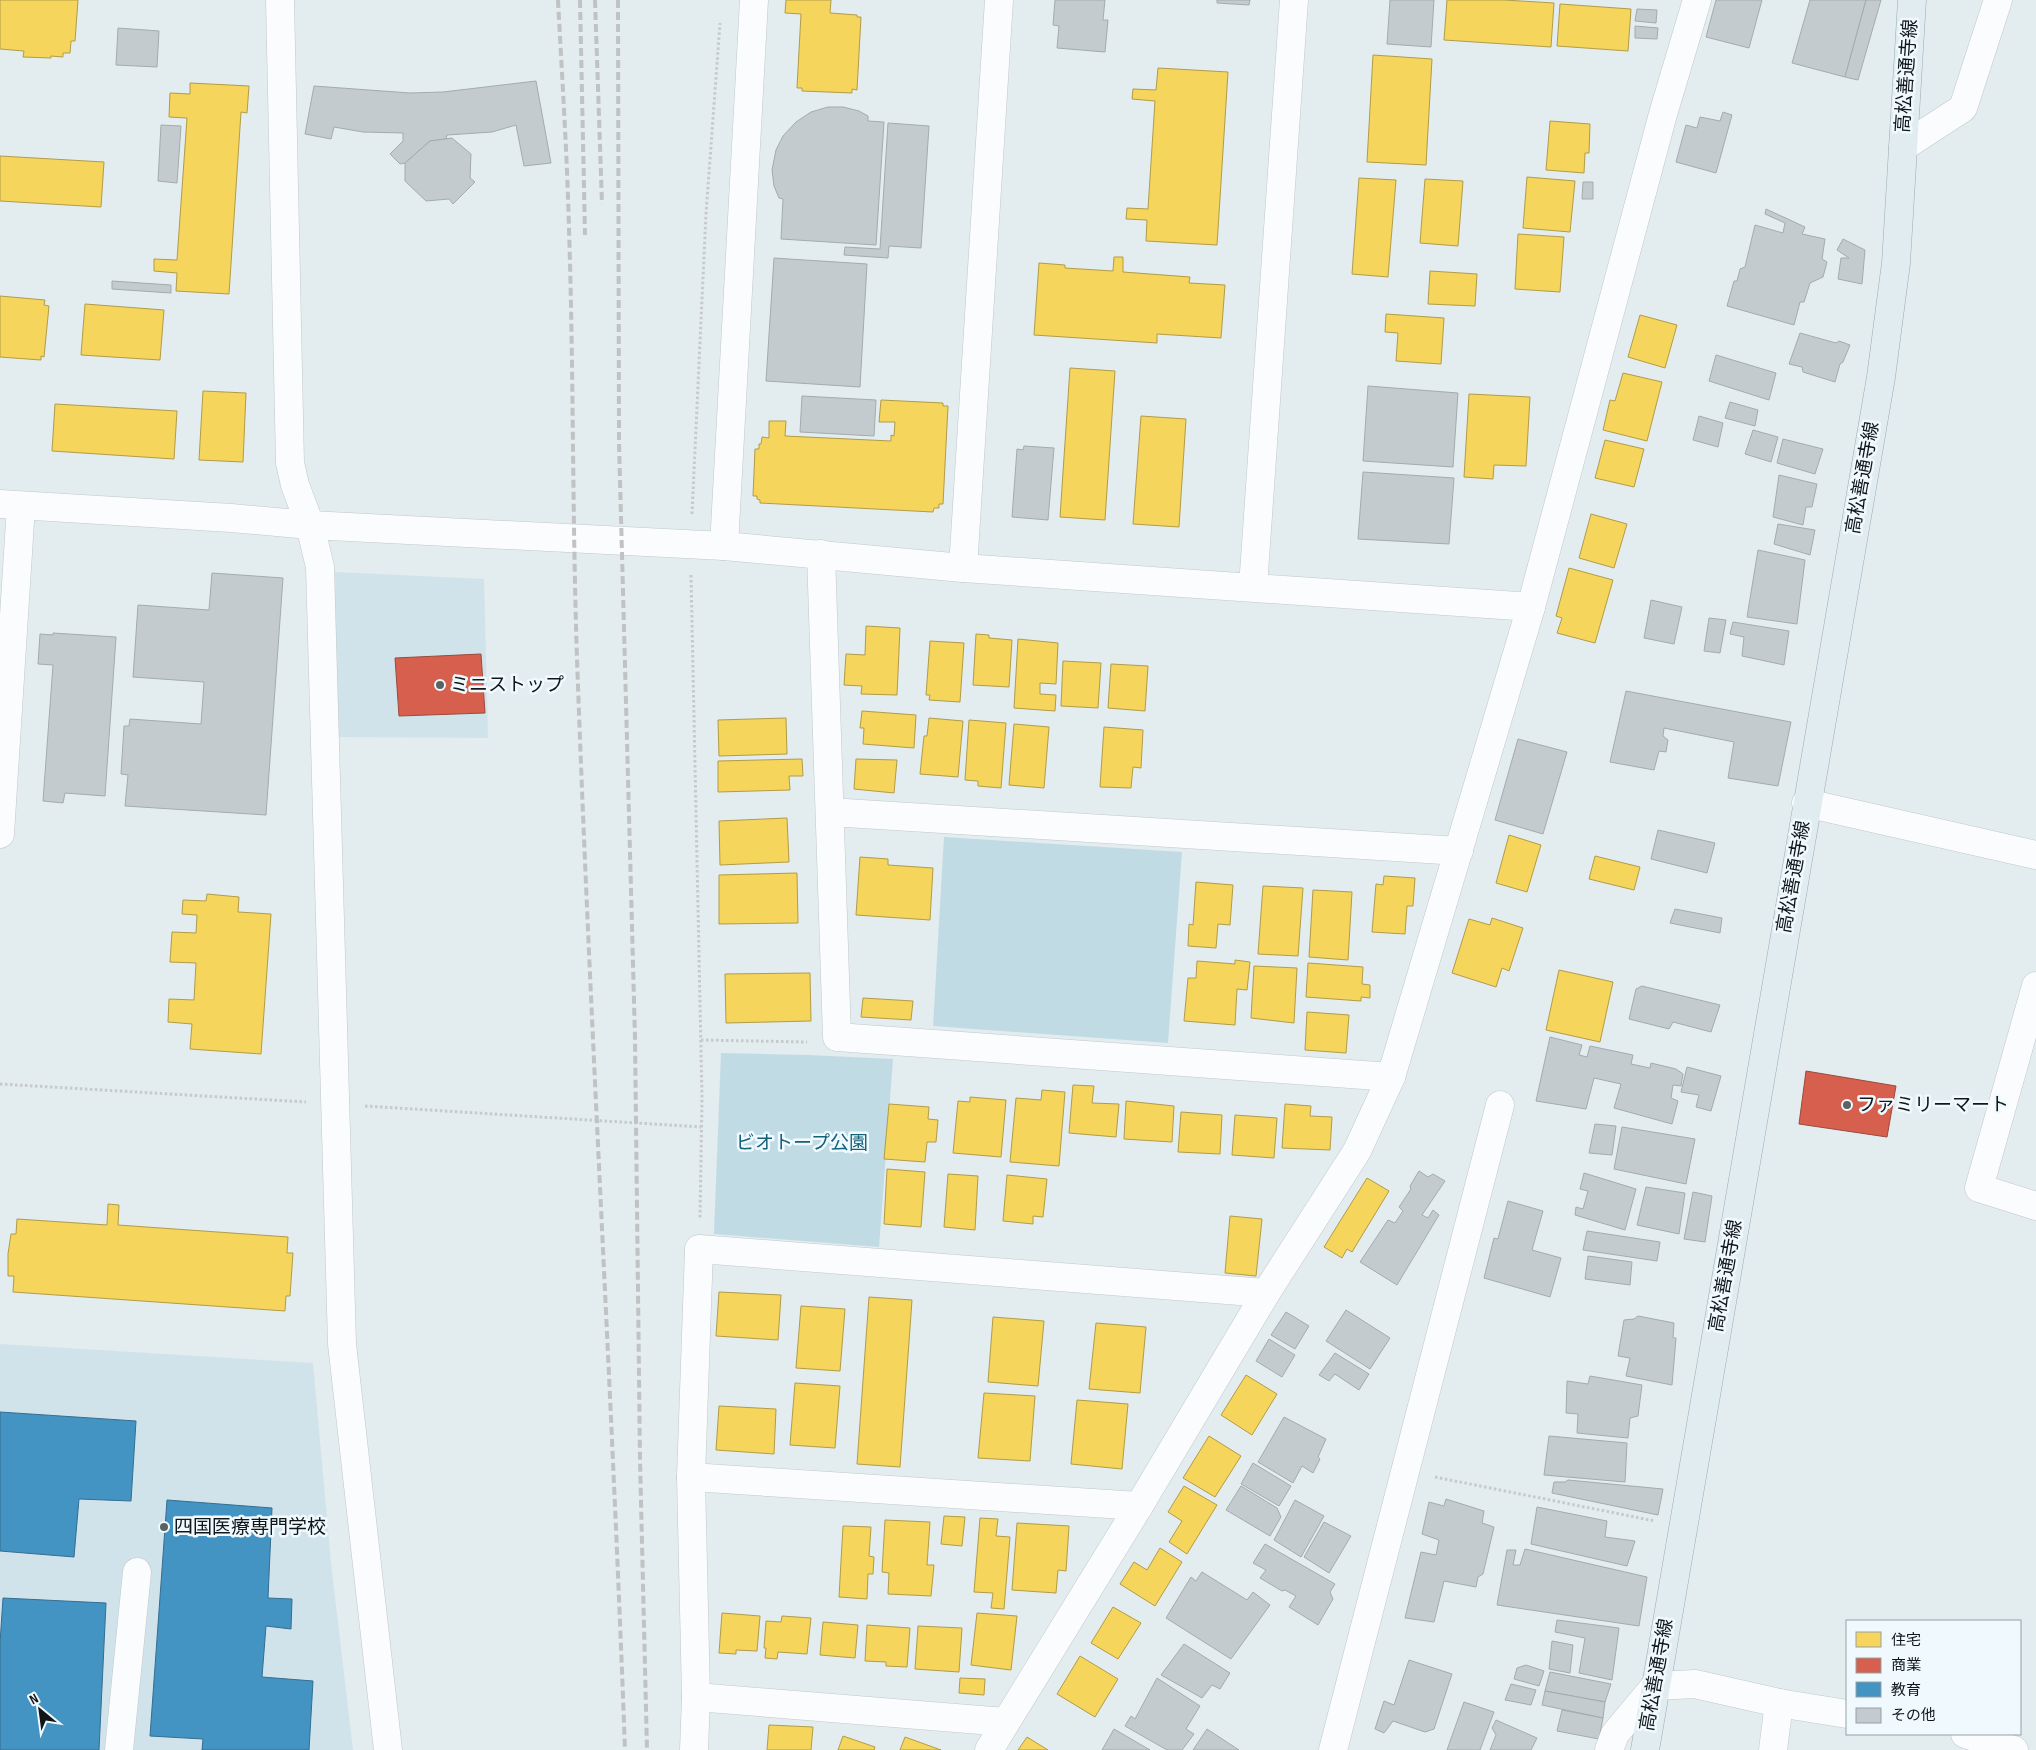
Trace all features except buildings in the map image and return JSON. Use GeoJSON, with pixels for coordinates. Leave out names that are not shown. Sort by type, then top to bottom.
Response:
{"type":"FeatureCollection","features":[{"type":"Feature","properties":{"kind":"main road","name":"高松善通寺線"},"geometry":{"type":"LineString","coordinates":[[1645,1750],[1806,803],[1881,377],[1896,263],[1912,0]]}},
{"type":"Feature","properties":{"kind":"street"},"geometry":{"type":"LineString","coordinates":[[280,0],[290,463],[295,484],[310,525],[320,567],[342,1344],[388,1750]]}},
{"type":"Feature","properties":{"kind":"street"},"geometry":{"type":"LineString","coordinates":[[724,546],[754,0]]}},
{"type":"Feature","properties":{"kind":"street"},"geometry":{"type":"LineString","coordinates":[[963,568],[1000,0]]}},
{"type":"Feature","properties":{"kind":"street"},"geometry":{"type":"LineString","coordinates":[[1253,587],[1294,0]]}},
{"type":"Feature","properties":{"kind":"street"},"geometry":{"type":"LineString","coordinates":[[990,1750],[1266,1293],[1357,1151],[1391,1077],[1531,607],[1662,114],[1697,0]]}},
{"type":"Feature","properties":{"kind":"street"},"geometry":{"type":"LineString","coordinates":[[1903,146],[1963,108],[1998,0]]}},
{"type":"Feature","properties":{"kind":"street"},"geometry":{"type":"LineString","coordinates":[[0,834],[10,505],[231,518],[310,525],[724,546],[963,568],[1531,607]]}},
{"type":"Feature","properties":{"kind":"street"},"geometry":{"type":"LineString","coordinates":[[821,554],[837,1038],[1391,1077]]}},
{"type":"Feature","properties":{"kind":"street"},"geometry":{"type":"LineString","coordinates":[[1806,803],[2036,855]]}},
{"type":"Feature","properties":{"kind":"street"},"geometry":{"type":"LineString","coordinates":[[830,812],[1458,851]]}},
{"type":"Feature","properties":{"kind":"street"},"geometry":{"type":"LineString","coordinates":[[2036,986],[2031,1021],[1979,1188],[2036,1206]]}},
{"type":"Feature","properties":{"kind":"street"},"geometry":{"type":"LineString","coordinates":[[1333,1750],[1500,1105]]}},
{"type":"Feature","properties":{"kind":"street"},"geometry":{"type":"LineString","coordinates":[[694,1750],[696,1696],[691,1477],[699,1249],[1266,1293]]}},
{"type":"Feature","properties":{"kind":"street"},"geometry":{"type":"LineString","coordinates":[[691,1477],[1139,1506]]}},
{"type":"Feature","properties":{"kind":"street"},"geometry":{"type":"LineString","coordinates":[[119,1750],[137,1572]]}},
{"type":"Feature","properties":{"kind":"street"},"geometry":{"type":"LineString","coordinates":[[1609,1750],[1615,1734],[1655,1686],[1695,1684],[1779,1703],[1846,1714]]}},
{"type":"Feature","properties":{"kind":"street"},"geometry":{"type":"LineString","coordinates":[[696,1696],[1006,1722]]}},
{"type":"Feature","properties":{"kind":"street"},"geometry":{"type":"LineString","coordinates":[[1773,1750],[1779,1703]]}},
{"type":"Feature","properties":{"kind":"street"},"geometry":{"type":"LineString","coordinates":[[1968,1735],[2014,1750]]}},
{"type":"Feature","properties":{"kind":"path"},"geometry":{"type":"LineString","coordinates":[[692,512],[706,214],[720,20]]}},
{"type":"Feature","properties":{"kind":"path"},"geometry":{"type":"LineString","coordinates":[[691,579],[702,1098],[699,1249]]}},
{"type":"Feature","properties":{"kind":"path"},"geometry":{"type":"LineString","coordinates":[[700,1040],[816,1042],[837,1038]]}},
{"type":"Feature","properties":{"kind":"path"},"geometry":{"type":"LineString","coordinates":[[1406,1471],[1683,1527]]}},
{"type":"Feature","properties":{"kind":"shaded area"},"geometry":{"type":"Polygon","coordinates":[[[335,572],[484,579],[488,738],[337,737],[335,572]]]}},
{"type":"Feature","properties":{"kind":"shaded area","name":"四国医療専門学校"},"geometry":{"type":"Polygon","coordinates":[[[0,1344],[313,1363],[331,1563],[353,1750],[0,1750],[0,1344]]]}},
{"type":"Feature","properties":{"kind":"green space"},"geometry":{"type":"Polygon","coordinates":[[[944,837],[1182,852],[1168,1043],[933,1026],[944,837]]]}},
{"type":"Feature","properties":{"kind":"green space","name":"ビオトープ公園"},"geometry":{"type":"Polygon","coordinates":[[[721,1053],[893,1059],[879,1247],[714,1234],[721,1053]]]}},
{"type":"Feature","properties":{"kind":"railway"},"geometry":{"type":"LineString","coordinates":[[558,0],[569,229],[578,686],[625,1750]]}},
{"type":"Feature","properties":{"kind":"railway"},"geometry":{"type":"LineString","coordinates":[[580,0],[585,235]]}},
{"type":"Feature","properties":{"kind":"railway"},"geometry":{"type":"LineString","coordinates":[[595,0],[602,204]]}},
{"type":"Feature","properties":{"kind":"railway"},"geometry":{"type":"LineString","coordinates":[[618,0],[619,442],[635,1038],[640,1460],[647,1750]]}},
{"type":"Feature","properties":{"kind":"place","name":"ミニストップ"},"geometry":{"type":"Point","coordinates":[440,685]}},
{"type":"Feature","properties":{"kind":"place","name":"ファミリーマート"},"geometry":{"type":"Point","coordinates":[1847,1105]}},
{"type":"Feature","properties":{"kind":"place","name":"四国医療専門学校"},"geometry":{"type":"Point","coordinates":[164,1527]}}]}
